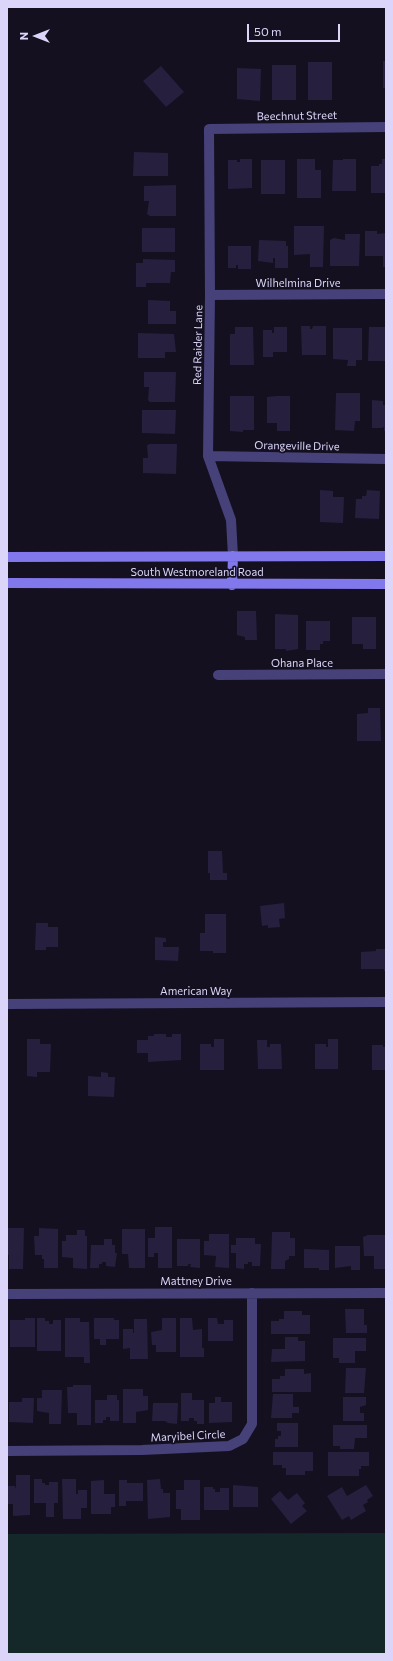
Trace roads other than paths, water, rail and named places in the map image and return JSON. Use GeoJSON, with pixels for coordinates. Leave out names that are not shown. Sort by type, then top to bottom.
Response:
{"type":"FeatureCollection","features":[{"type":"Feature","properties":{"kind":"main road"},"geometry":{"type":"LineString","coordinates":[[232,585],[233,556]]}},
{"type":"Feature","properties":{"kind":"main road","name":"South Westmoreland Road"},"geometry":{"type":"LineString","coordinates":[[7,557],[386,556]]}},
{"type":"Feature","properties":{"kind":"main road","name":"South Westmoreland Road"},"geometry":{"type":"LineString","coordinates":[[7,583],[232,585],[386,584]]}},
{"type":"Feature","properties":{"kind":"street","name":"Beechnut Street"},"geometry":{"type":"LineString","coordinates":[[209,129],[386,127]]}},
{"type":"Feature","properties":{"kind":"street","name":"Red Raider Lane"},"geometry":{"type":"LineString","coordinates":[[209,129],[210,295],[208,456],[231,520],[233,556]]}},
{"type":"Feature","properties":{"kind":"street","name":"Wilhelmina Drive"},"geometry":{"type":"LineString","coordinates":[[210,295],[386,294]]}},
{"type":"Feature","properties":{"kind":"street","name":"Orangeville Drive"},"geometry":{"type":"LineString","coordinates":[[208,456],[386,459]]}},
{"type":"Feature","properties":{"kind":"street","name":"Ohana Place"},"geometry":{"type":"LineString","coordinates":[[218,675],[386,674]]}},
{"type":"Feature","properties":{"kind":"street","name":"American Way"},"geometry":{"type":"LineString","coordinates":[[7,1004],[386,1002]]}},
{"type":"Feature","properties":{"kind":"street","name":"Maryibel Circle"},"geometry":{"type":"LineString","coordinates":[[7,1451],[142,1450],[229,1446],[243,1439],[252,1424],[252,1293]]}},
{"type":"Feature","properties":{"kind":"street","name":"Mattney Drive"},"geometry":{"type":"LineString","coordinates":[[7,1294],[386,1293]]}}]}
